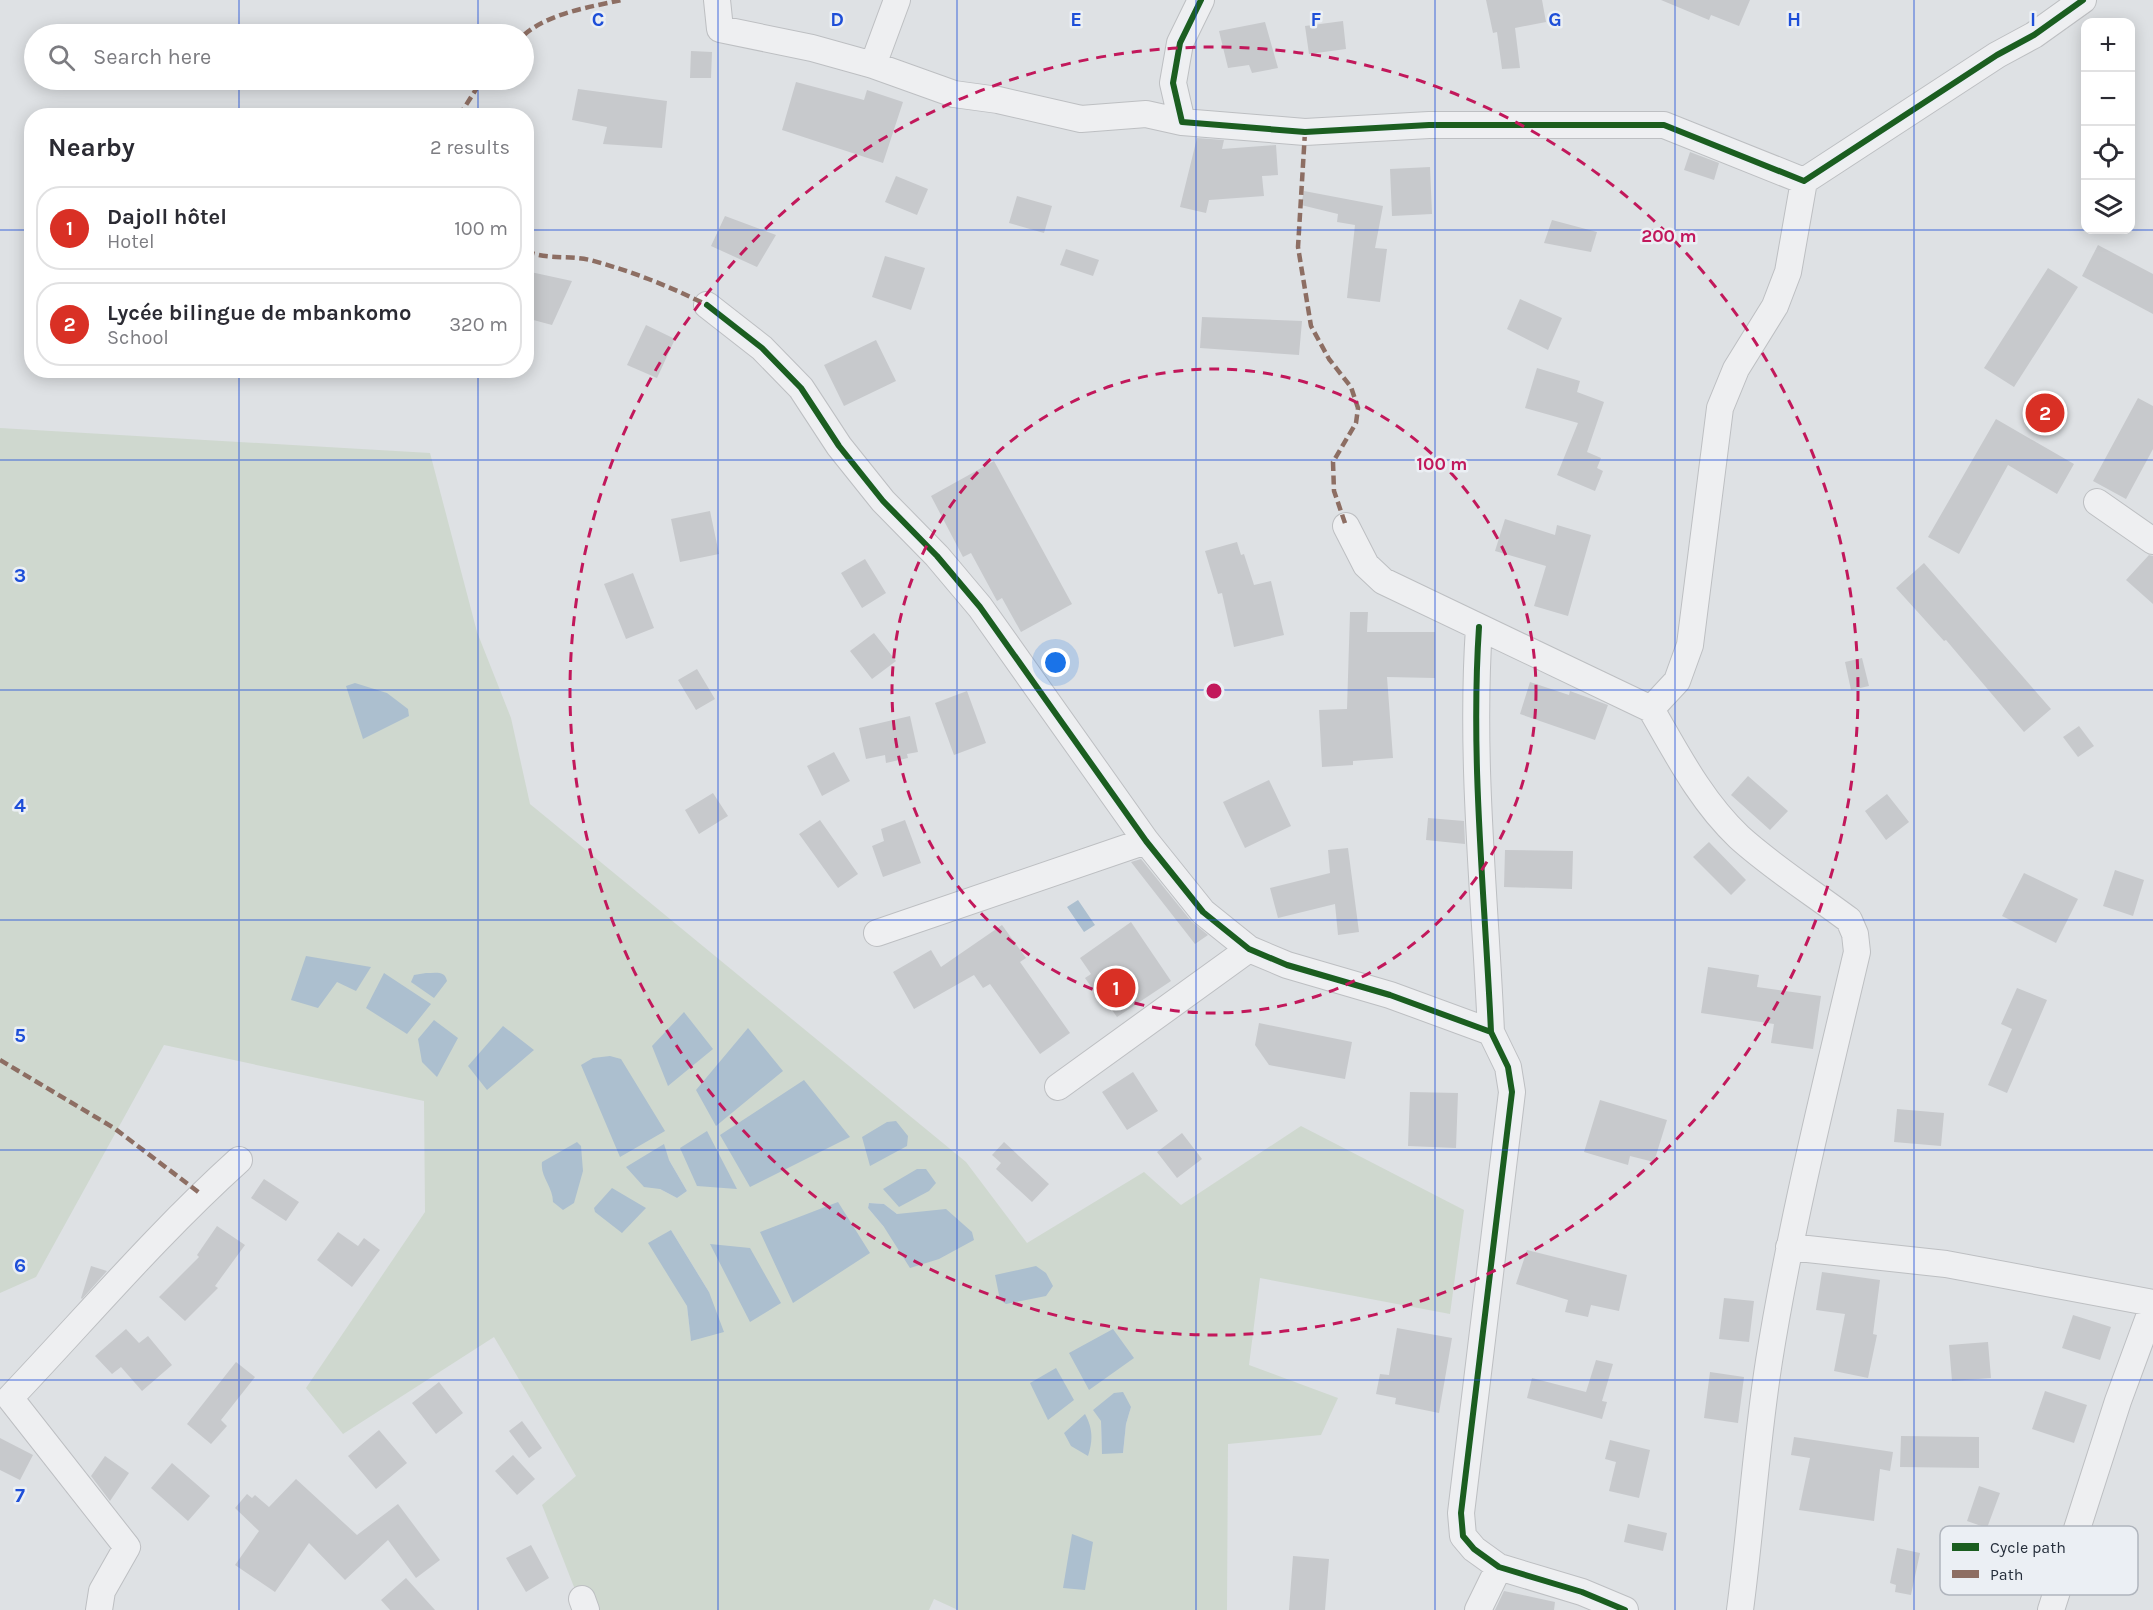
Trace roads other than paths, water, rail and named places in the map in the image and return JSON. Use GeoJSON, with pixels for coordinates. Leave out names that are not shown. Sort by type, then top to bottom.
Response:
{"type":"FeatureCollection","features":[{"type":"Feature","properties":{"kind":"street"},"geometry":{"type":"LineString","coordinates":[[717,0],[720,29],[812,48],[873,65],[954,94],[998,100],[1081,119],[1146,114],[1182,122],[1305,132],[1429,125],[1664,125],[1804,182]]}},
{"type":"Feature","properties":{"kind":"street"},"geometry":{"type":"LineString","coordinates":[[873,65],[897,0]]}},
{"type":"Feature","properties":{"kind":"street"},"geometry":{"type":"LineString","coordinates":[[1182,122],[1173,84],[1180,42],[1201,0]]}},
{"type":"Feature","properties":{"kind":"street"},"geometry":{"type":"LineString","coordinates":[[1652,709],[1677,681],[1690,645],[1720,408],[1736,369],[1775,306],[1788,272],[1804,182],[1997,55],[2034,35],[2083,0]]}},
{"type":"Feature","properties":{"kind":"street"},"geometry":{"type":"LineString","coordinates":[[706,305],[762,348],[801,388],[838,446],[883,501],[937,556],[980,607],[1146,841],[1203,912],[1249,949],[1287,965],[1390,995],[1491,1032]]}},
{"type":"Feature","properties":{"kind":"street"},"geometry":{"type":"LineString","coordinates":[[2097,502],[2153,542]]}},
{"type":"Feature","properties":{"kind":"street"},"geometry":{"type":"LineString","coordinates":[[1346,526],[1366,566],[1383,581],[1652,709],[1693,783],[1724,821],[1740,837],[1849,920],[1855,934],[1857,952],[1789,1246],[1760,1422],[1740,1610]]}},
{"type":"Feature","properties":{"kind":"street"},"geometry":{"type":"LineString","coordinates":[[1479,627],[1475,680],[1476,774],[1491,1032],[1508,1067],[1512,1092],[1461,1513],[1463,1536],[1474,1549],[1499,1567],[1582,1592],[1625,1610]]}},
{"type":"Feature","properties":{"kind":"street"},"geometry":{"type":"LineString","coordinates":[[877,933],[1146,841]]}},
{"type":"Feature","properties":{"kind":"street"},"geometry":{"type":"LineString","coordinates":[[1058,1087],[1249,949]]}},
{"type":"Feature","properties":{"kind":"street"},"geometry":{"type":"LineString","coordinates":[[99,1610],[102,1591],[127,1547],[10,1398],[80,1319],[201,1194],[238,1160]]}},
{"type":"Feature","properties":{"kind":"street"},"geometry":{"type":"LineString","coordinates":[[1789,1246],[1946,1264],[2153,1304],[2118,1401],[2078,1526]]}},
{"type":"Feature","properties":{"kind":"street"},"geometry":{"type":"LineString","coordinates":[[1478,1610],[1499,1567]]}},
{"type":"Feature","properties":{"kind":"street"},"geometry":{"type":"LineString","coordinates":[[2051,1610],[2056,1595]]}},
{"type":"Feature","properties":{"kind":"water"},"geometry":{"type":"Polygon","coordinates":[[[355,683],[387,693],[408,709],[409,716],[363,739],[346,686],[355,683]]]}},
{"type":"Feature","properties":{"kind":"water"},"geometry":{"type":"Polygon","coordinates":[[[1078,900],[1095,925],[1084,932],[1067,907],[1078,900]]]}},
{"type":"Feature","properties":{"kind":"water"},"geometry":{"type":"Polygon","coordinates":[[[306,956],[371,967],[356,991],[337,982],[318,1008],[291,1000],[306,956]]]}},
{"type":"Feature","properties":{"kind":"water"},"geometry":{"type":"Polygon","coordinates":[[[384,973],[431,1004],[407,1034],[366,1008],[384,973]]]}},
{"type":"Feature","properties":{"kind":"water"},"geometry":{"type":"Polygon","coordinates":[[[439,973],[446,977],[447,981],[434,998],[411,982],[414,975],[439,973]]]}},
{"type":"Feature","properties":{"kind":"water"},"geometry":{"type":"Polygon","coordinates":[[[684,1012],[713,1049],[668,1086],[652,1046],[684,1012]]]}},
{"type":"Feature","properties":{"kind":"water"},"geometry":{"type":"Polygon","coordinates":[[[434,1020],[458,1038],[437,1077],[422,1062],[418,1039],[434,1020]]]}},
{"type":"Feature","properties":{"kind":"water"},"geometry":{"type":"Polygon","coordinates":[[[503,1026],[534,1050],[487,1090],[468,1066],[503,1026]]]}},
{"type":"Feature","properties":{"kind":"water"},"geometry":{"type":"Polygon","coordinates":[[[748,1028],[783,1071],[716,1126],[696,1090],[748,1028]]]}},
{"type":"Feature","properties":{"kind":"water"},"geometry":{"type":"Polygon","coordinates":[[[610,1056],[621,1059],[665,1131],[620,1157],[581,1065],[593,1058],[610,1056]]]}},
{"type":"Feature","properties":{"kind":"water"},"geometry":{"type":"Polygon","coordinates":[[[804,1080],[850,1137],[750,1187],[720,1135],[804,1080]]]}},
{"type":"Feature","properties":{"kind":"water"},"geometry":{"type":"Polygon","coordinates":[[[896,1121],[908,1136],[907,1146],[870,1166],[862,1137],[887,1122],[896,1121]]]}},
{"type":"Feature","properties":{"kind":"water"},"geometry":{"type":"Polygon","coordinates":[[[707,1131],[737,1189],[697,1186],[680,1148],[707,1131]]]}},
{"type":"Feature","properties":{"kind":"water"},"geometry":{"type":"Polygon","coordinates":[[[577,1142],[581,1146],[583,1171],[574,1203],[563,1210],[553,1202],[542,1162],[577,1142]]]}},
{"type":"Feature","properties":{"kind":"water"},"geometry":{"type":"Polygon","coordinates":[[[664,1144],[669,1160],[687,1191],[677,1198],[660,1189],[644,1187],[626,1167],[664,1144]]]}},
{"type":"Feature","properties":{"kind":"water"},"geometry":{"type":"Polygon","coordinates":[[[917,1169],[926,1169],[936,1183],[929,1191],[899,1207],[883,1189],[917,1169]]]}},
{"type":"Feature","properties":{"kind":"water"},"geometry":{"type":"Polygon","coordinates":[[[612,1188],[646,1208],[622,1233],[595,1212],[594,1208],[612,1188]]]}},
{"type":"Feature","properties":{"kind":"water"},"geometry":{"type":"Polygon","coordinates":[[[838,1202],[870,1253],[793,1303],[760,1232],[838,1202]]]}},
{"type":"Feature","properties":{"kind":"water"},"geometry":{"type":"Polygon","coordinates":[[[869,1203],[884,1204],[897,1214],[946,1209],[972,1232],[974,1240],[939,1259],[910,1268],[884,1227],[868,1208],[869,1203]]]}},
{"type":"Feature","properties":{"kind":"water"},"geometry":{"type":"Polygon","coordinates":[[[671,1230],[709,1292],[724,1332],[691,1341],[687,1306],[648,1243],[671,1230]]]}},
{"type":"Feature","properties":{"kind":"water"},"geometry":{"type":"Polygon","coordinates":[[[710,1244],[750,1248],[781,1303],[750,1322],[710,1244]]]}},
{"type":"Feature","properties":{"kind":"water"},"geometry":{"type":"Polygon","coordinates":[[[1036,1266],[1046,1273],[1053,1286],[1046,1296],[1006,1304],[1000,1300],[995,1275],[1036,1266]]]}},
{"type":"Feature","properties":{"kind":"water"},"geometry":{"type":"Polygon","coordinates":[[[1113,1329],[1134,1358],[1089,1390],[1069,1353],[1113,1329]]]}},
{"type":"Feature","properties":{"kind":"water"},"geometry":{"type":"Polygon","coordinates":[[[1056,1368],[1074,1400],[1048,1420],[1030,1383],[1056,1368]]]}},
{"type":"Feature","properties":{"kind":"water"},"geometry":{"type":"Polygon","coordinates":[[[1123,1392],[1131,1407],[1126,1424],[1123,1453],[1102,1454],[1101,1421],[1093,1410],[1114,1393],[1123,1392]]]}},
{"type":"Feature","properties":{"kind":"water"},"geometry":{"type":"Polygon","coordinates":[[[1085,1414],[1091,1435],[1088,1456],[1071,1446],[1064,1433],[1085,1414]]]}},
{"type":"Feature","properties":{"kind":"water"},"geometry":{"type":"Polygon","coordinates":[[[1072,1534],[1093,1542],[1085,1590],[1063,1588],[1072,1534]]]}},
{"type":"Feature","properties":{"kind":"place","name":"Lycée bilingue de mbankomo"},"geometry":{"type":"Point","coordinates":[2045,413]}},
{"type":"Feature","properties":{"kind":"place","name":"Dajoll hôtel"},"geometry":{"type":"Point","coordinates":[1116,988]}}]}
